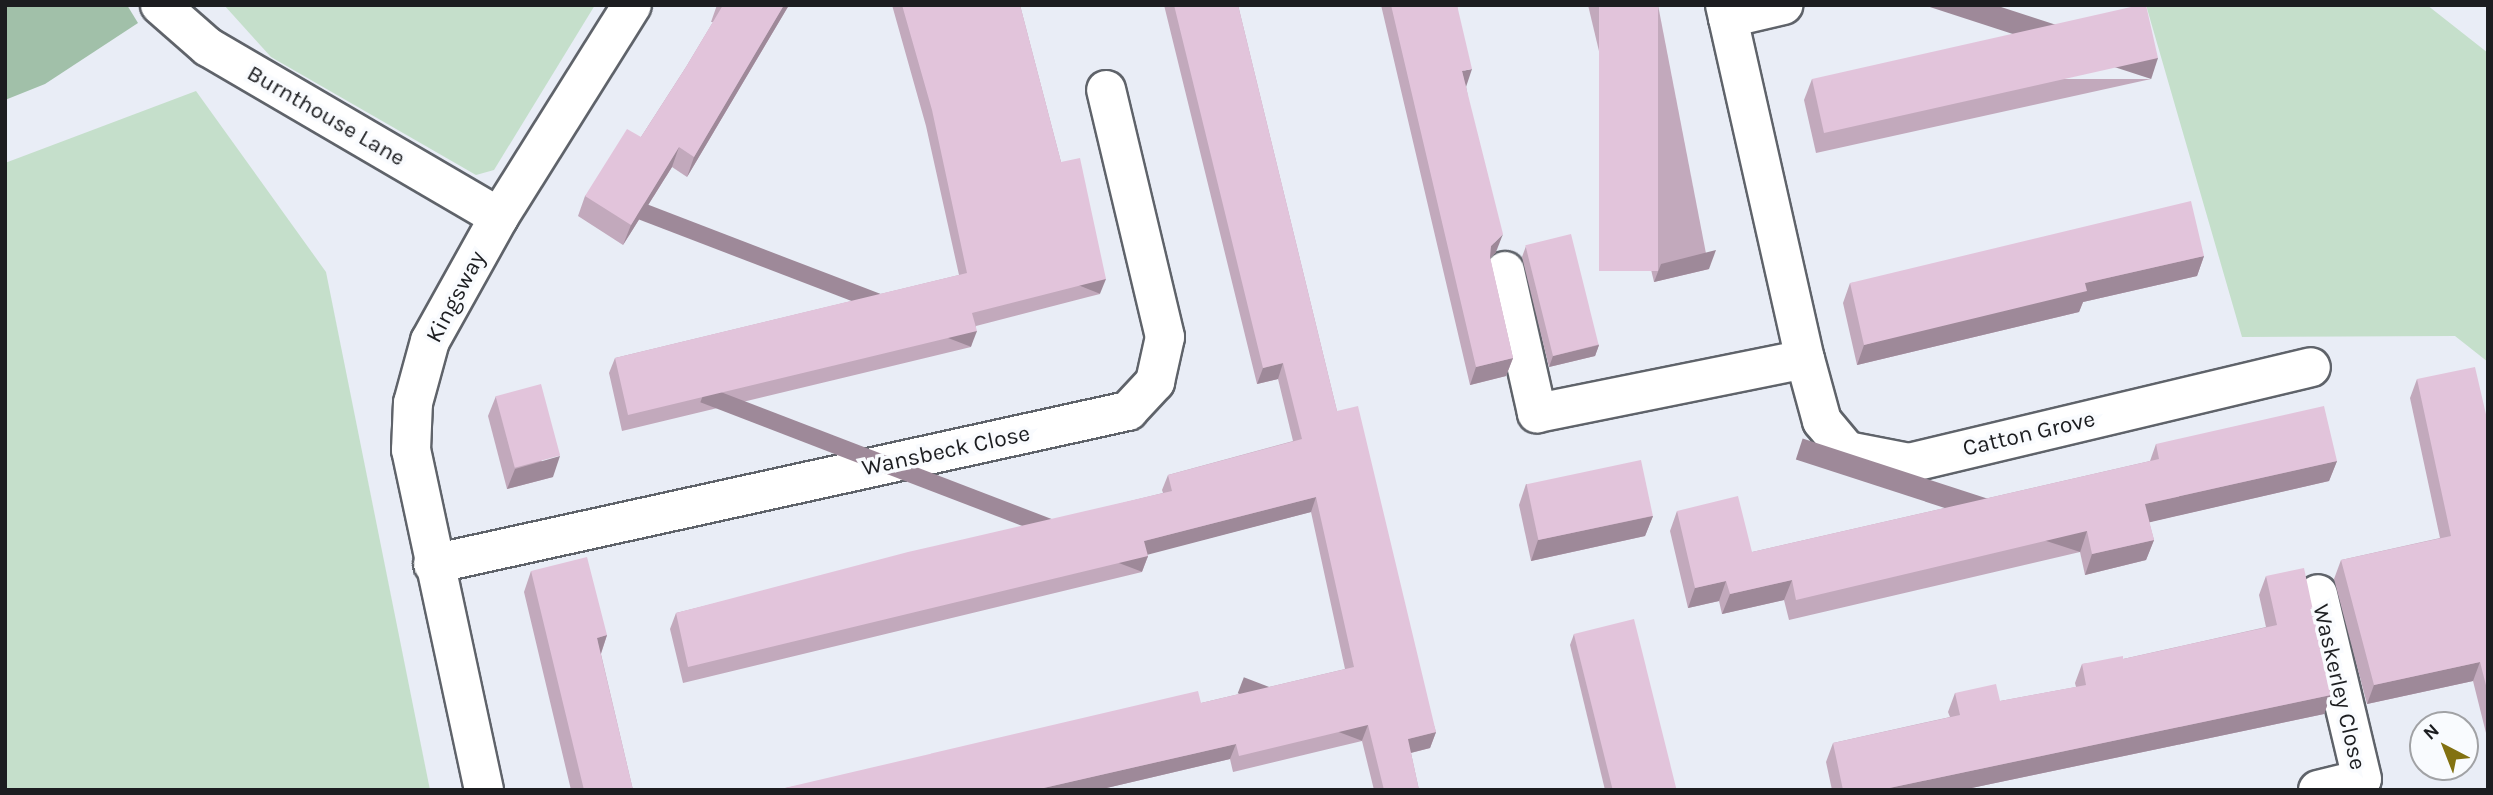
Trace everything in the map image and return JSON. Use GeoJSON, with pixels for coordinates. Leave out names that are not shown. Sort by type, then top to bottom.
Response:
{"type":"FeatureCollection","features":[{"type":"Feature","properties":{"kind":"street","name":"Burnthouse Lane"},"geometry":{"type":"LineString","coordinates":[[160,5],[208,47],[499,217]]}},
{"type":"Feature","properties":{"kind":"street","name":"Kingsway"},"geometry":{"type":"LineString","coordinates":[[484,790],[433,564],[411,450],[413,402],[430,341],[499,217],[632,5]]}},
{"type":"Feature","properties":{"kind":"street"},"geometry":{"type":"LineString","coordinates":[[1726,12],[1783,5]]}},
{"type":"Feature","properties":{"kind":"street","name":"Catton Grove"},"geometry":{"type":"LineString","coordinates":[[1726,12],[1805,359],[1822,421],[1847,452],[1909,463],[2311,367]]}},
{"type":"Feature","properties":{"kind":"street","name":"Wansbeck Close"},"geometry":{"type":"LineString","coordinates":[[433,564],[1128,411],[1155,382],[1165,337],[1107,90]]}},
{"type":"Feature","properties":{"kind":"street"},"geometry":{"type":"LineString","coordinates":[[1505,271],[1537,412],[1805,359]]}},
{"type":"Feature","properties":{"kind":"street","name":"Waskerley Close"},"geometry":{"type":"LineString","coordinates":[[2318,594],[2362,779],[2318,790]]}},
{"type":"Feature","properties":{"kind":"green space"},"geometry":{"type":"Polygon","coordinates":[[[5,5],[127,5],[138,23],[45,84],[5,100],[5,5]]]}},
{"type":"Feature","properties":{"kind":"green space"},"geometry":{"type":"Polygon","coordinates":[[[224,5],[595,5],[494,170],[476,175],[271,57],[224,5]]]}},
{"type":"Feature","properties":{"kind":"green space"},"geometry":{"type":"Polygon","coordinates":[[[2146,5],[2427,5],[2488,53],[2488,362],[2455,336],[2242,337],[2146,5]]]}},
{"type":"Feature","properties":{"kind":"green space"},"geometry":{"type":"Polygon","coordinates":[[[196,91],[326,272],[430,790],[5,790],[5,163],[196,91]]]}},
{"type":"Feature","properties":{"kind":"building"},"geometry":{"type":"Polygon","coordinates":[[[723,5],[784,5],[694,157],[679,147],[631,225],[585,196],[627,129],[641,137],[723,5]]]}},
{"type":"Feature","properties":{"kind":"building"},"geometry":{"type":"Polygon","coordinates":[[[902,5],[1020,5],[1061,162],[1080,158],[1106,279],[972,313],[977,331],[628,415],[615,358],[967,273],[932,110],[902,5]]]}},
{"type":"Feature","properties":{"kind":"building"},"geometry":{"type":"Polygon","coordinates":[[[1174,5],[1238,5],[1337,411],[1358,406],[1436,732],[1408,739],[1419,790],[1384,790],[1368,725],[1239,756],[1236,744],[1035,790],[776,790],[1198,691],[1201,703],[1354,667],[1316,497],[1144,541],[1148,556],[688,667],[676,613],[908,552],[1172,491],[1168,475],[1302,439],[1283,363],[1263,368],[1174,5]]]}},
{"type":"Feature","properties":{"kind":"building"},"geometry":{"type":"Polygon","coordinates":[[[1391,5],[1457,5],[1472,69],[1462,71],[1503,234],[1491,246],[1490,257],[1513,358],[1476,367],[1391,5]]]}},
{"type":"Feature","properties":{"kind":"building"},"geometry":{"type":"Polygon","coordinates":[[[1599,5],[1658,5],[1658,271],[1599,271],[1599,5]]]}},
{"type":"Feature","properties":{"kind":"building"},"geometry":{"type":"Polygon","coordinates":[[[2146,5],[2158,58],[1824,133],[1812,79],[2146,5]]]}},
{"type":"Feature","properties":{"kind":"building"},"geometry":{"type":"Polygon","coordinates":[[[2191,201],[2204,256],[2085,283],[2087,291],[1864,345],[1850,283],[2191,201]]]}},
{"type":"Feature","properties":{"kind":"building"},"geometry":{"type":"Polygon","coordinates":[[[1571,234],[1599,345],[1553,356],[1525,245],[1571,234]]]}},
{"type":"Feature","properties":{"kind":"building"},"geometry":{"type":"Polygon","coordinates":[[[2475,367],[2488,423],[2488,693],[2480,662],[2374,685],[2341,560],[2451,536],[2417,379],[2475,367]]]}},
{"type":"Feature","properties":{"kind":"building"},"geometry":{"type":"Polygon","coordinates":[[[541,384],[560,455],[515,468],[496,396],[541,384]]]}},
{"type":"Feature","properties":{"kind":"building"},"geometry":{"type":"Polygon","coordinates":[[[2324,406],[2337,461],[2145,504],[2154,540],[2092,554],[2087,531],[1796,600],[1792,580],[1730,594],[1726,581],[1695,588],[1677,511],[1738,496],[1752,552],[2159,459],[2156,444],[2324,406]]]}},
{"type":"Feature","properties":{"kind":"building"},"geometry":{"type":"Polygon","coordinates":[[[1641,460],[1653,516],[1538,540],[1527,484],[1641,460]]]}},
{"type":"Feature","properties":{"kind":"building"},"geometry":{"type":"Polygon","coordinates":[[[587,557],[607,635],[597,638],[633,790],[584,790],[531,571],[587,557]]]}},
{"type":"Feature","properties":{"kind":"building"},"geometry":{"type":"Polygon","coordinates":[[[2304,568],[2331,695],[1880,790],[1843,790],[1833,743],[1960,715],[1955,693],[1996,684],[2000,701],[2086,685],[2082,664],[2123,656],[2123,659],[2277,625],[2266,576],[2304,568]]]}},
{"type":"Feature","properties":{"kind":"building"},"geometry":{"type":"Polygon","coordinates":[[[1634,619],[1677,790],[1613,790],[1574,634],[1634,619]]]}}]}
